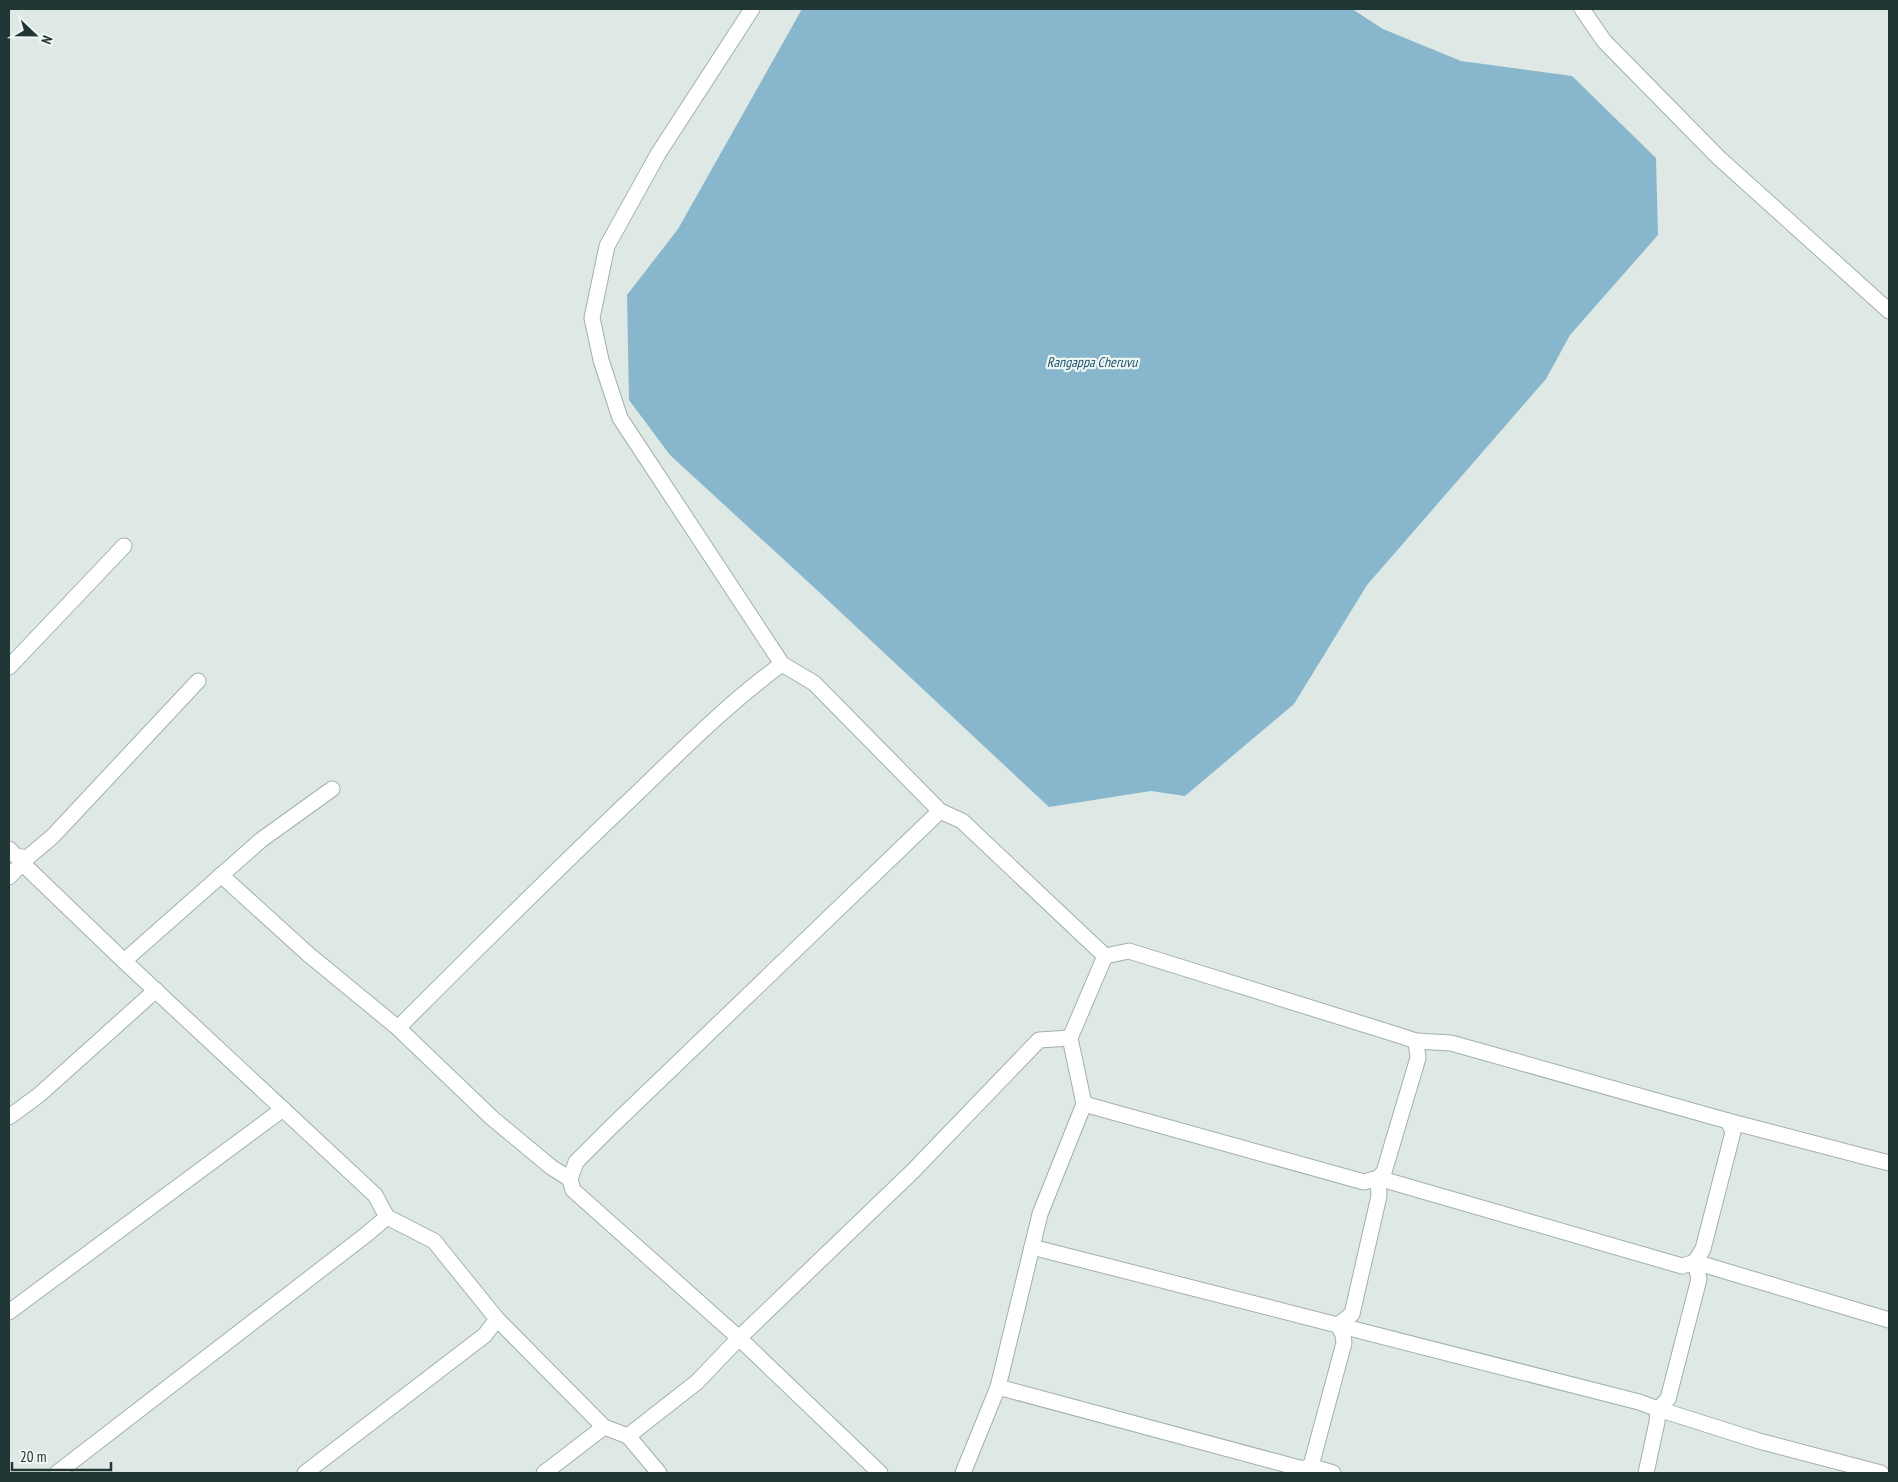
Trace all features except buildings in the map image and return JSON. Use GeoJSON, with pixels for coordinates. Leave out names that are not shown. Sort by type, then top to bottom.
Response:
{"type":"FeatureCollection","features":[{"type":"Feature","properties":{"kind":"street"},"geometry":{"type":"LineString","coordinates":[[752,9],[658,154],[607,246],[592,318],[601,360],[620,418],[782,664],[814,683],[940,811],[962,821],[1105,956]]}},
{"type":"Feature","properties":{"kind":"street"},"geometry":{"type":"LineString","coordinates":[[1582,9],[1604,41],[1719,158],[1889,311]]}},
{"type":"Feature","properties":{"kind":"street"},"geometry":{"type":"LineString","coordinates":[[9,667],[124,546]]}},
{"type":"Feature","properties":{"kind":"street"},"geometry":{"type":"LineString","coordinates":[[398,1028],[531,894],[697,736],[760,680],[782,664]]}},
{"type":"Feature","properties":{"kind":"street"},"geometry":{"type":"LineString","coordinates":[[9,877],[53,836],[198,681]]}},
{"type":"Feature","properties":{"kind":"street"},"geometry":{"type":"LineString","coordinates":[[124,962],[261,840],[332,789]]}},
{"type":"Feature","properties":{"kind":"street"},"geometry":{"type":"LineString","coordinates":[[570,1179],[576,1162],[610,1128],[940,811]]}},
{"type":"Feature","properties":{"kind":"street"},"geometry":{"type":"LineString","coordinates":[[9,849],[25,861],[124,962],[375,1195],[387,1217],[434,1241],[497,1319],[604,1426],[628,1436],[659,1473]]}},
{"type":"Feature","properties":{"kind":"street"},"geometry":{"type":"LineString","coordinates":[[221,875],[308,954],[398,1028],[492,1118],[551,1167],[570,1179],[574,1190],[739,1338],[880,1473]]}},
{"type":"Feature","properties":{"kind":"street"},"geometry":{"type":"LineString","coordinates":[[1105,956],[1129,952],[1416,1042],[1451,1043],[1728,1121],[1889,1163]]}},
{"type":"Feature","properties":{"kind":"street"},"geometry":{"type":"LineString","coordinates":[[963,1473],[998,1387],[1040,1214],[1084,1104],[1070,1038],[1105,956]]}},
{"type":"Feature","properties":{"kind":"street"},"geometry":{"type":"LineString","coordinates":[[9,1117],[39,1095],[156,990]]}},
{"type":"Feature","properties":{"kind":"street"},"geometry":{"type":"LineString","coordinates":[[628,1436],[698,1382],[739,1338],[913,1171],[1039,1040],[1070,1038]]}},
{"type":"Feature","properties":{"kind":"street"},"geometry":{"type":"LineString","coordinates":[[1084,1104],[1364,1182],[1378,1178],[1384,1172],[1418,1058],[1416,1042]]}},
{"type":"Feature","properties":{"kind":"street"},"geometry":{"type":"LineString","coordinates":[[9,1312],[283,1108]]}},
{"type":"Feature","properties":{"kind":"street"},"geometry":{"type":"LineString","coordinates":[[1646,1473],[1658,1409],[1668,1399],[1696,1288],[1698,1279],[1695,1262],[1704,1249],[1733,1132],[1728,1121]]}},
{"type":"Feature","properties":{"kind":"street"},"geometry":{"type":"LineString","coordinates":[[1378,1178],[1682,1266],[1695,1262],[1889,1320]]}},
{"type":"Feature","properties":{"kind":"street"},"geometry":{"type":"LineString","coordinates":[[1338,1325],[1352,1314],[1379,1196],[1378,1178]]}},
{"type":"Feature","properties":{"kind":"street"},"geometry":{"type":"LineString","coordinates":[[57,1473],[387,1217]]}},
{"type":"Feature","properties":{"kind":"street"},"geometry":{"type":"LineString","coordinates":[[1032,1247],[1639,1402],[1759,1441],[1881,1473]]}},
{"type":"Feature","properties":{"kind":"street"},"geometry":{"type":"LineString","coordinates":[[305,1473],[485,1335],[497,1319]]}},
{"type":"Feature","properties":{"kind":"street"},"geometry":{"type":"LineString","coordinates":[[1310,1466],[1344,1343],[1343,1335],[1338,1325]]}},
{"type":"Feature","properties":{"kind":"street"},"geometry":{"type":"LineString","coordinates":[[998,1387],[1303,1469],[1310,1466],[1333,1473]]}},
{"type":"Feature","properties":{"kind":"street"},"geometry":{"type":"LineString","coordinates":[[544,1473],[604,1426]]}},
{"type":"Feature","properties":{"kind":"water","name":"Rangappa Cheruvu"},"geometry":{"type":"Polygon","coordinates":[[[802,9],[1352,9],[1383,29],[1461,61],[1572,76],[1656,158],[1658,235],[1570,335],[1546,379],[1367,585],[1294,704],[1185,796],[1151,791],[1049,807],[670,455],[629,400],[627,295],[678,229],[802,9]]]}}]}
